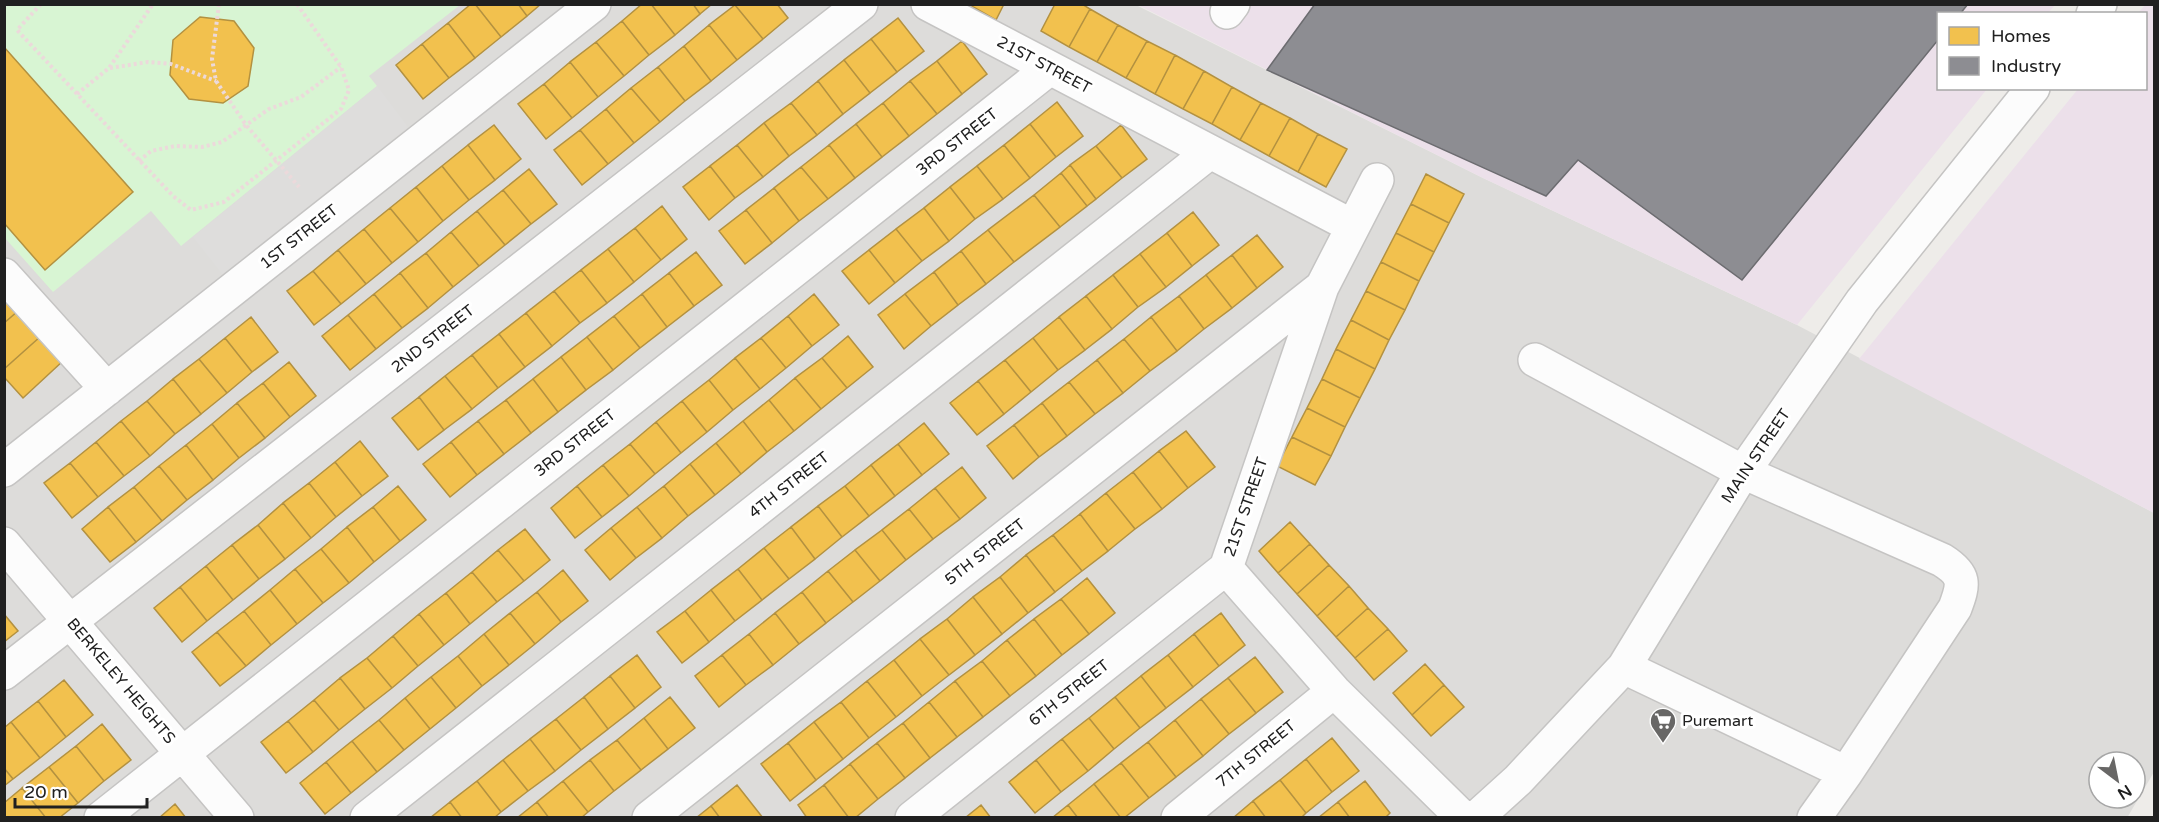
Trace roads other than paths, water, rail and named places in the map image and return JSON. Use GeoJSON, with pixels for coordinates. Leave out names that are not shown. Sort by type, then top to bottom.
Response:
{"type":"FeatureCollection","features":[{"type":"Feature","properties":{"kind":"street","name":"1ST STREET"},"geometry":{"type":"LineString","coordinates":[[4,470],[594,4]]}},
{"type":"Feature","properties":{"kind":"street","name":"2ND STREET"},"geometry":{"type":"LineString","coordinates":[[4,673],[861,4]]}},
{"type":"Feature","properties":{"kind":"street","name":"21ST STREET"},"geometry":{"type":"LineString","coordinates":[[928,4],[1352,226]]}},
{"type":"Feature","properties":{"kind":"street","name":"3RD STREET"},"geometry":{"type":"LineString","coordinates":[[101,818],[1050,68]]}},
{"type":"Feature","properties":{"kind":"street","name":"MAIN STREET"},"geometry":{"type":"LineString","coordinates":[[1476,818],[1518,780],[1624,667],[1743,472],[1862,301],[2031,90]]}},
{"type":"Feature","properties":{"kind":"street","name":"4TH STREET"},"geometry":{"type":"LineString","coordinates":[[367,818],[1210,152]]}},
{"type":"Feature","properties":{"kind":"street","name":"21ST STREET"},"geometry":{"type":"LineString","coordinates":[[1377,180],[1322,287],[1226,568],[1334,691],[1463,818]]}},
{"type":"Feature","properties":{"kind":"street"},"geometry":{"type":"LineString","coordinates":[[4,275],[107,389]]}},
{"type":"Feature","properties":{"kind":"street","name":"5TH STREET"},"geometry":{"type":"LineString","coordinates":[[649,818],[1322,287]]}},
{"type":"Feature","properties":{"kind":"street"},"geometry":{"type":"LineString","coordinates":[[1535,360],[1743,472],[1941,560],[1954,567],[1961,578],[1962,590],[1955,608],[1814,818]]}},
{"type":"Feature","properties":{"kind":"street","name":"BERKELEY HEIGHTS"},"geometry":{"type":"LineString","coordinates":[[4,544],[237,818]]}},
{"type":"Feature","properties":{"kind":"street","name":"6TH STREET"},"geometry":{"type":"LineString","coordinates":[[912,818],[1226,568]]}},
{"type":"Feature","properties":{"kind":"street"},"geometry":{"type":"LineString","coordinates":[[1624,667],[1846,773]]}},
{"type":"Feature","properties":{"kind":"street","name":"7TH STREET"},"geometry":{"type":"LineString","coordinates":[[1178,818],[1334,691]]}},
{"type":"Feature","properties":{"kind":"place","name":"Puremart"},"geometry":{"type":"Point","coordinates":[1663,744]}}]}
